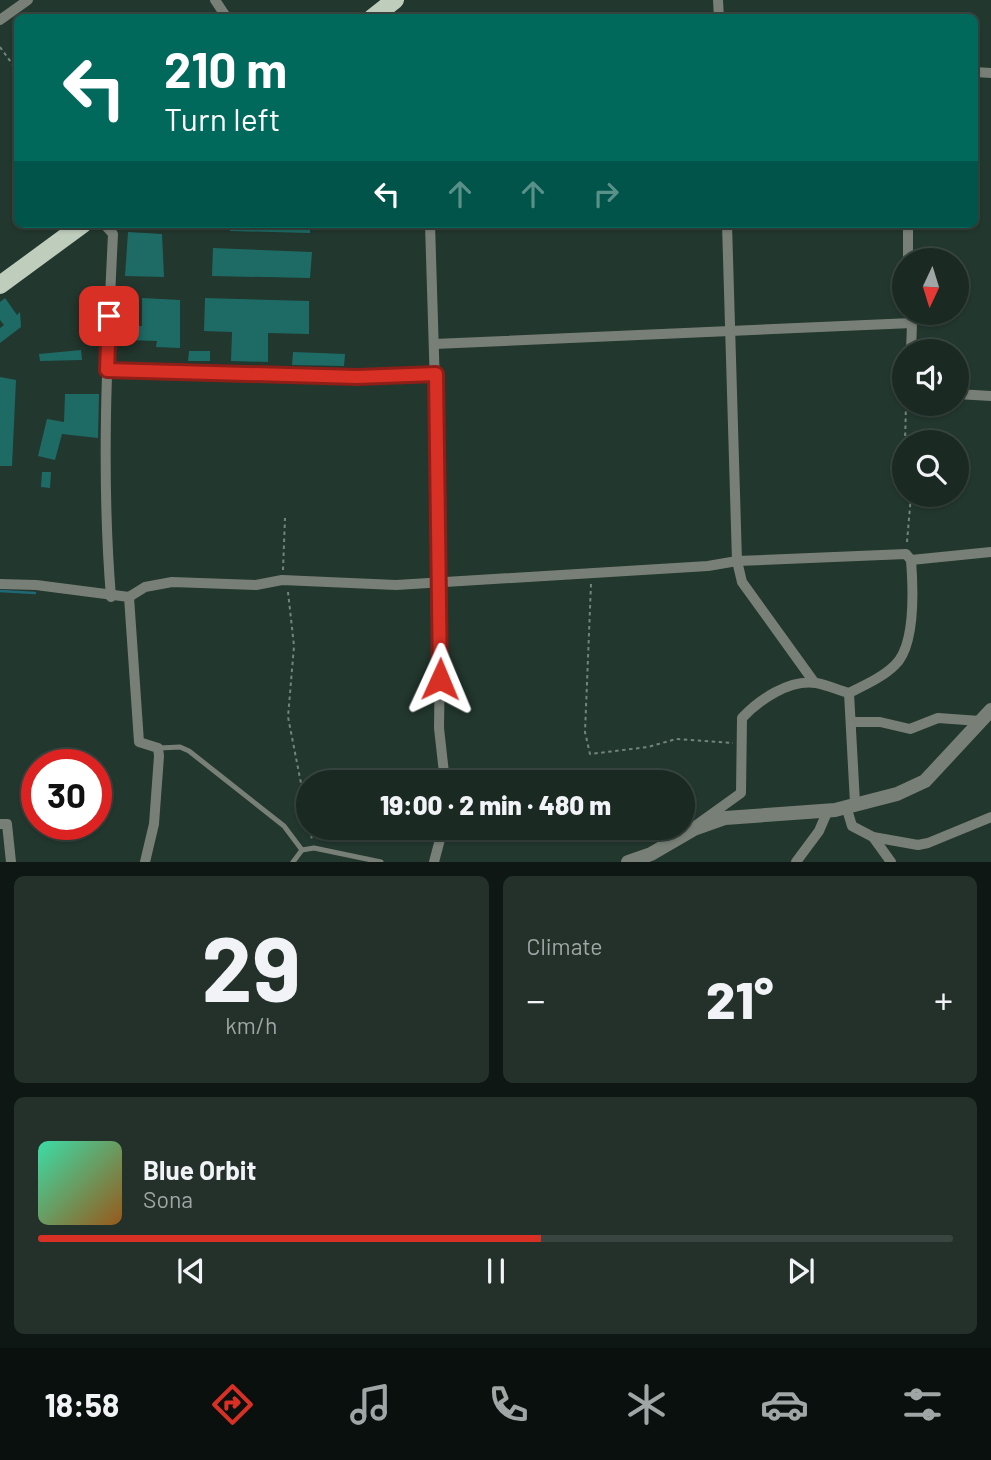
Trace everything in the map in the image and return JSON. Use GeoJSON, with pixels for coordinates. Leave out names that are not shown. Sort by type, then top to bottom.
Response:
{"type":"FeatureCollection","features":[{"type":"Feature","properties":{"kind":"main road"},"geometry":{"type":"LineString","coordinates":[[377,14],[395,0]]}},
{"type":"Feature","properties":{"kind":"main road"},"geometry":{"type":"LineString","coordinates":[[0,285],[78,228]]}},
{"type":"Feature","properties":{"kind":"street"},"geometry":{"type":"LineString","coordinates":[[0,20],[28,0]]}},
{"type":"Feature","properties":{"kind":"street"},"geometry":{"type":"LineString","coordinates":[[108,228],[113,234],[107,370],[106,537],[111,597]]}},
{"type":"Feature","properties":{"kind":"street"},"geometry":{"type":"LineString","coordinates":[[430,228],[441,581],[439,728],[444,770]]}},
{"type":"Feature","properties":{"kind":"street"},"geometry":{"type":"LineString","coordinates":[[727,228],[737,561],[741,582],[814,682]]}},
{"type":"Feature","properties":{"kind":"street"},"geometry":{"type":"LineString","coordinates":[[908,228],[908,248]]}},
{"type":"Feature","properties":{"kind":"street"},"geometry":{"type":"LineString","coordinates":[[434,344],[892,319]]}},
{"type":"Feature","properties":{"kind":"street"},"geometry":{"type":"LineString","coordinates":[[107,370],[357,377],[436,374]]}},
{"type":"Feature","properties":{"kind":"street"},"geometry":{"type":"LineString","coordinates":[[969,395],[991,396]]}},
{"type":"Feature","properties":{"kind":"street"},"geometry":{"type":"LineString","coordinates":[[0,584],[67,588],[111,597],[129,597],[145,587],[172,582],[256,585],[282,580],[396,585],[708,566],[737,561],[991,552]]}},
{"type":"Feature","properties":{"kind":"street"},"geometry":{"type":"LineString","coordinates":[[695,828],[741,793],[742,718],[750,710],[786,687],[814,682],[849,692],[897,664],[903,652],[914,589],[909,557]]}},
{"type":"Feature","properties":{"kind":"street"},"geometry":{"type":"LineString","coordinates":[[129,597],[139,742],[158,748],[154,824],[145,862]]}},
{"type":"Feature","properties":{"kind":"street"},"geometry":{"type":"LineString","coordinates":[[849,692],[852,722],[852,826],[873,837],[918,845],[991,817]]}},
{"type":"Feature","properties":{"kind":"street"},"geometry":{"type":"LineString","coordinates":[[695,829],[725,818],[828,810],[897,794],[925,781],[991,710]]}},
{"type":"Feature","properties":{"kind":"street"},"geometry":{"type":"LineString","coordinates":[[852,722],[880,722],[910,729],[938,718],[980,721]]}},
{"type":"Feature","properties":{"kind":"street"},"geometry":{"type":"LineString","coordinates":[[796,862],[819,831],[828,810]]}},
{"type":"Feature","properties":{"kind":"street"},"geometry":{"type":"LineString","coordinates":[[0,824],[7,824],[11,862]]}},
{"type":"Feature","properties":{"kind":"street"},"geometry":{"type":"LineString","coordinates":[[873,837],[891,862]]}},
{"type":"Feature","properties":{"kind":"street"},"geometry":{"type":"LineString","coordinates":[[434,862],[440,840]]}},
{"type":"Feature","properties":{"kind":"street"},"geometry":{"type":"LineString","coordinates":[[628,862],[652,858],[678,840]]}},
{"type":"Feature","properties":{"kind":"lane"},"geometry":{"type":"LineString","coordinates":[[158,748],[180,747],[189,751],[284,826],[302,850]]}},
{"type":"Feature","properties":{"kind":"lane"},"geometry":{"type":"LineString","coordinates":[[293,862],[302,850],[314,848],[325,853],[381,862]]}},
{"type":"Feature","properties":{"kind":"path"},"geometry":{"type":"LineString","coordinates":[[0,47],[14,66]]}},
{"type":"Feature","properties":{"kind":"path"},"geometry":{"type":"LineString","coordinates":[[909,557],[911,507]]}},
{"type":"Feature","properties":{"kind":"path"},"geometry":{"type":"LineString","coordinates":[[285,518],[282,580],[288,593],[294,646],[288,717],[298,770]]}},
{"type":"Feature","properties":{"kind":"path"},"geometry":{"type":"LineString","coordinates":[[592,572],[585,732],[590,754],[648,747],[676,739],[741,744]]}},
{"type":"Feature","properties":{"kind":"path"},"geometry":{"type":"LineString","coordinates":[[312,840],[314,848]]}},
{"type":"Feature","properties":{"kind":"building"},"geometry":{"type":"Polygon","coordinates":[[[230,228],[310,228],[310,233],[230,231],[230,228]]]}},
{"type":"Feature","properties":{"kind":"building"},"geometry":{"type":"Polygon","coordinates":[[[128,232],[162,234],[164,277],[125,276],[128,232]]]}},
{"type":"Feature","properties":{"kind":"building"},"geometry":{"type":"Polygon","coordinates":[[[213,248],[312,252],[310,278],[212,276],[213,248]]]}},
{"type":"Feature","properties":{"kind":"building"},"geometry":{"type":"Polygon","coordinates":[[[5,298],[17,315],[20,312],[21,327],[0,343],[0,328],[4,325],[0,320],[0,302],[5,298]]]}},
{"type":"Feature","properties":{"kind":"building"},"geometry":{"type":"Polygon","coordinates":[[[142,298],[180,300],[180,348],[156,347],[157,341],[125,340],[125,326],[142,326],[142,298]]]}},
{"type":"Feature","properties":{"kind":"building"},"geometry":{"type":"Polygon","coordinates":[[[205,298],[309,301],[309,334],[268,333],[268,362],[231,361],[232,332],[204,331],[205,298]]]}},
{"type":"Feature","properties":{"kind":"building"},"geometry":{"type":"Polygon","coordinates":[[[81,350],[82,360],[40,361],[39,354],[81,350]]]}},
{"type":"Feature","properties":{"kind":"building"},"geometry":{"type":"Polygon","coordinates":[[[189,351],[210,351],[210,361],[188,361],[189,351]]]}},
{"type":"Feature","properties":{"kind":"building"},"geometry":{"type":"Polygon","coordinates":[[[293,352],[345,354],[344,366],[292,365],[293,352]]]}},
{"type":"Feature","properties":{"kind":"building"},"geometry":{"type":"Polygon","coordinates":[[[0,377],[16,380],[12,466],[0,466],[0,377]]]}},
{"type":"Feature","properties":{"kind":"building"},"geometry":{"type":"Polygon","coordinates":[[[65,394],[99,394],[98,438],[62,434],[55,460],[38,456],[47,419],[64,422],[65,394]]]}},
{"type":"Feature","properties":{"kind":"building"},"geometry":{"type":"Polygon","coordinates":[[[42,472],[51,472],[50,488],[41,487],[42,472]]]}},
{"type":"Feature","properties":{"kind":"waterway"},"geometry":{"type":"LineString","coordinates":[[0,591],[35,593]]}},
{"type":"Feature","properties":{"kind":"route"},"geometry":{"type":"LineString","coordinates":[[109,316],[107,370],[234,371],[357,377],[436,374],[441,581],[440,679]]}}]}
